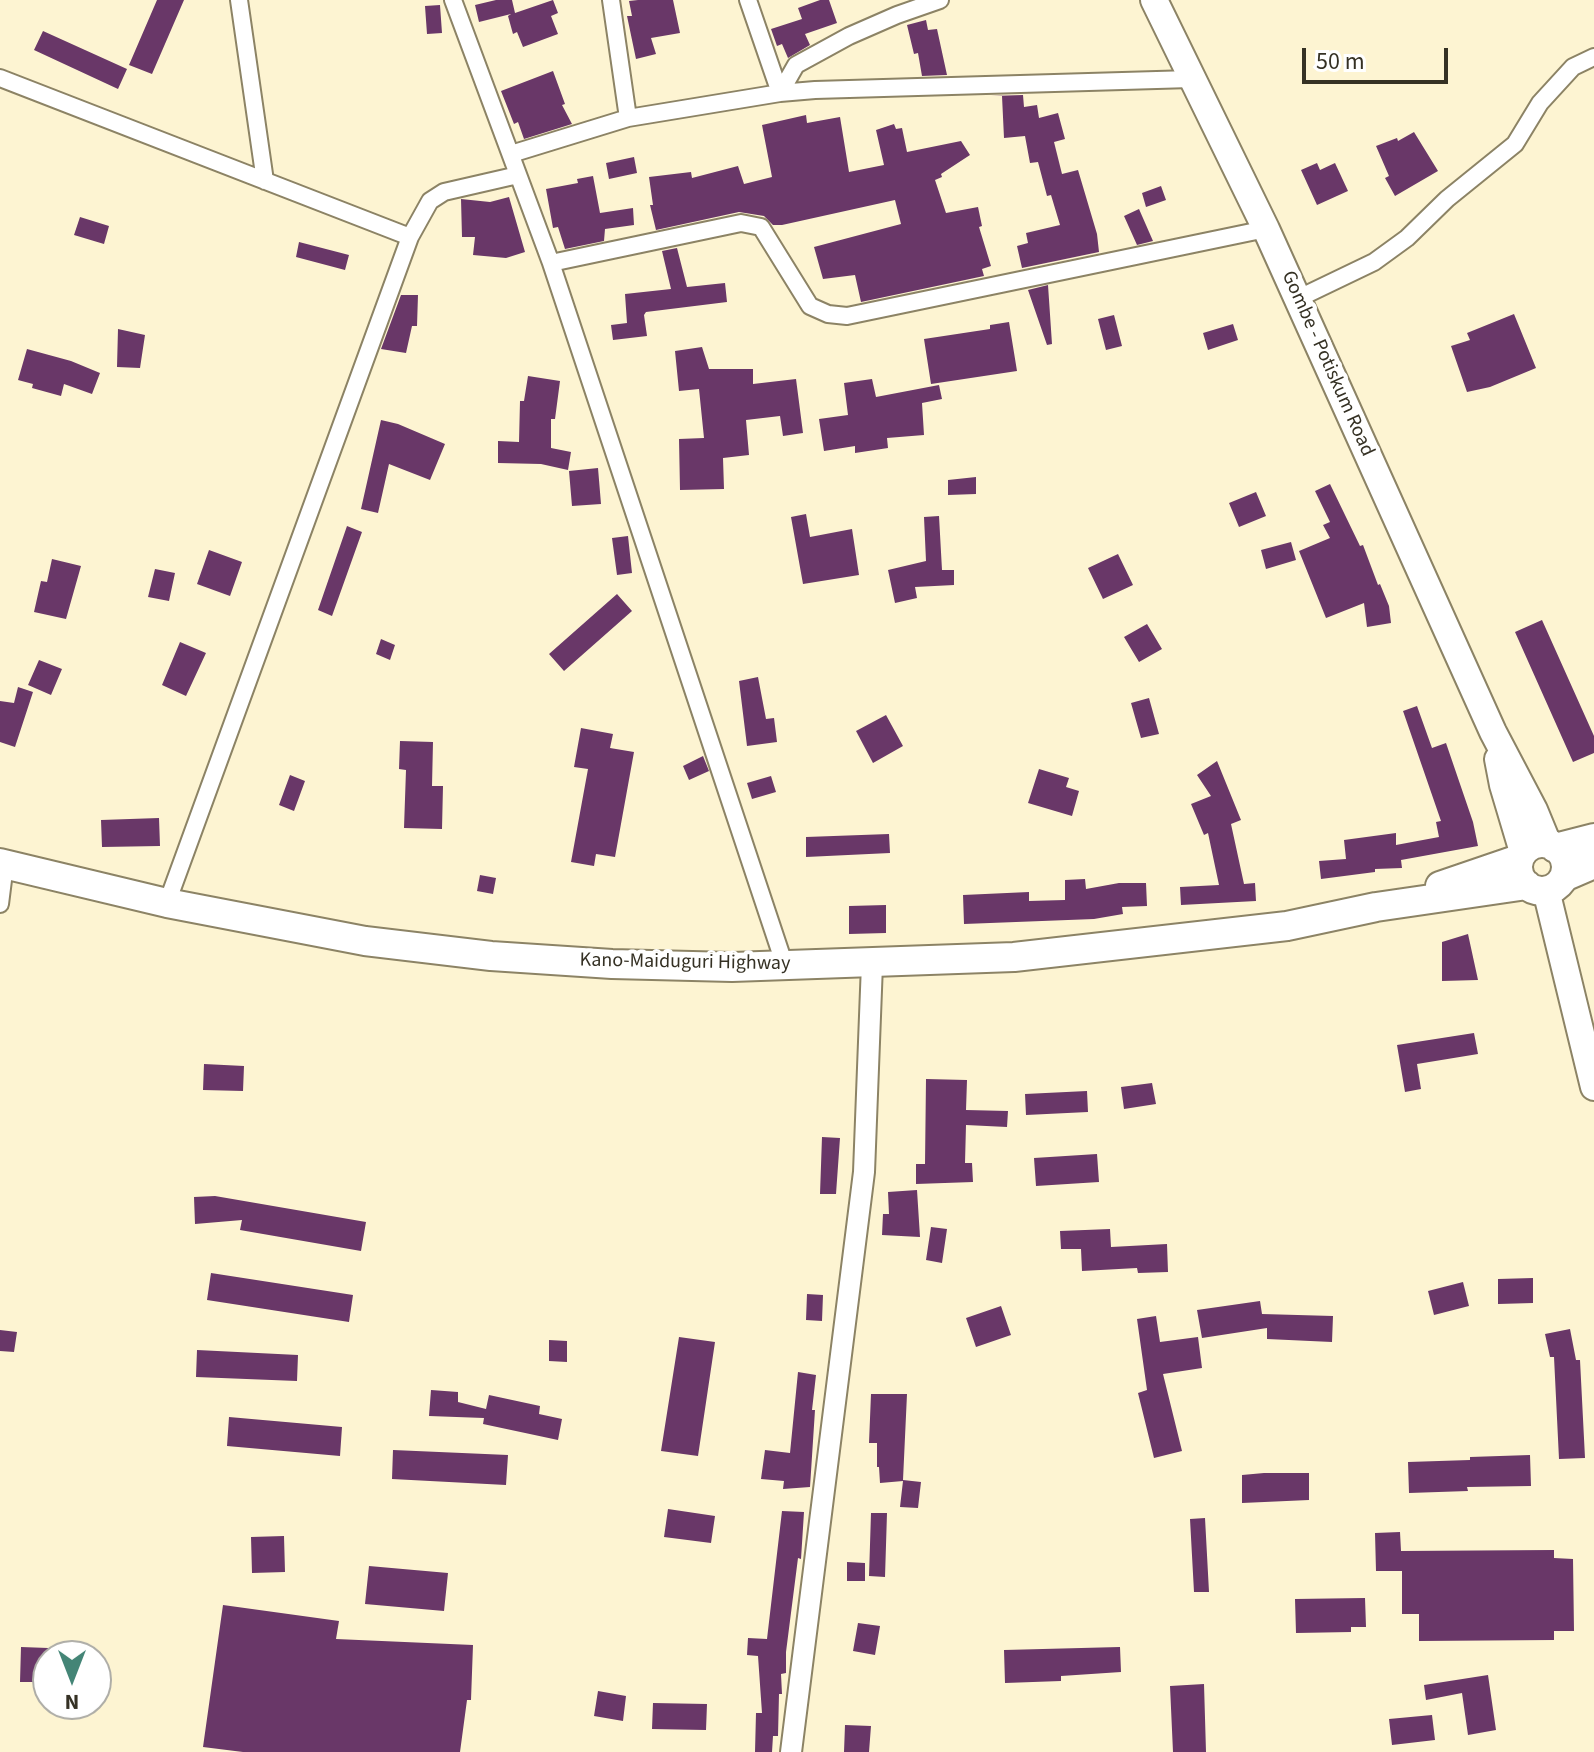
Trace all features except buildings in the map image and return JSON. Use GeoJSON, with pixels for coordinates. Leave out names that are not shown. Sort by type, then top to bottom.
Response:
{"type":"FeatureCollection","features":[{"type":"Feature","properties":{"kind":"highway","name":"Kano-Maiduguri Highway"},"geometry":{"type":"LineString","coordinates":[[2,863],[167,903],[365,941],[491,956],[612,964],[785,966],[1014,957],[1287,926],[1540,865],[1594,838]]}},
{"type":"Feature","properties":{"kind":"highway","name":"Kano-Maiduguri Highway"},"geometry":{"type":"LineString","coordinates":[[1540,865],[1594,864]]}},
{"type":"Feature","properties":{"kind":"main road","name":"Gombe - Potiskum Road"},"geometry":{"type":"LineString","coordinates":[[1154,0],[1266,229],[1493,732],[1534,810],[1540,865],[1594,1087]]}},
{"type":"Feature","properties":{"kind":"street"},"geometry":{"type":"LineString","coordinates":[[239,0],[265,181]]}},
{"type":"Feature","properties":{"kind":"street"},"geometry":{"type":"LineString","coordinates":[[453,0],[551,263],[785,966]]}},
{"type":"Feature","properties":{"kind":"street"},"geometry":{"type":"LineString","coordinates":[[611,0],[628,118]]}},
{"type":"Feature","properties":{"kind":"street"},"geometry":{"type":"LineString","coordinates":[[748,0],[780,93]]}},
{"type":"Feature","properties":{"kind":"street"},"geometry":{"type":"LineString","coordinates":[[780,93],[796,65],[849,36],[940,0]]}},
{"type":"Feature","properties":{"kind":"street"},"geometry":{"type":"LineString","coordinates":[[1297,299],[1374,262],[1407,238],[1447,199],[1515,144],[1540,103],[1573,67],[1594,57]]}},
{"type":"Feature","properties":{"kind":"street"},"geometry":{"type":"LineString","coordinates":[[0,78],[410,237]]}},
{"type":"Feature","properties":{"kind":"street"},"geometry":{"type":"LineString","coordinates":[[511,154],[628,118],[780,93],[1191,79]]}},
{"type":"Feature","properties":{"kind":"street"},"geometry":{"type":"LineString","coordinates":[[167,903],[410,237],[430,201],[444,192],[518,175]]}},
{"type":"Feature","properties":{"kind":"street"},"geometry":{"type":"LineString","coordinates":[[551,263],[741,223],[761,227],[810,306],[828,314],[847,316],[1266,229]]}},
{"type":"Feature","properties":{"kind":"street"},"geometry":{"type":"LineString","coordinates":[[0,904],[2,863]]}},
{"type":"Feature","properties":{"kind":"street"},"geometry":{"type":"LineString","coordinates":[[791,1752],[864,1172],[872,964]]}}]}
